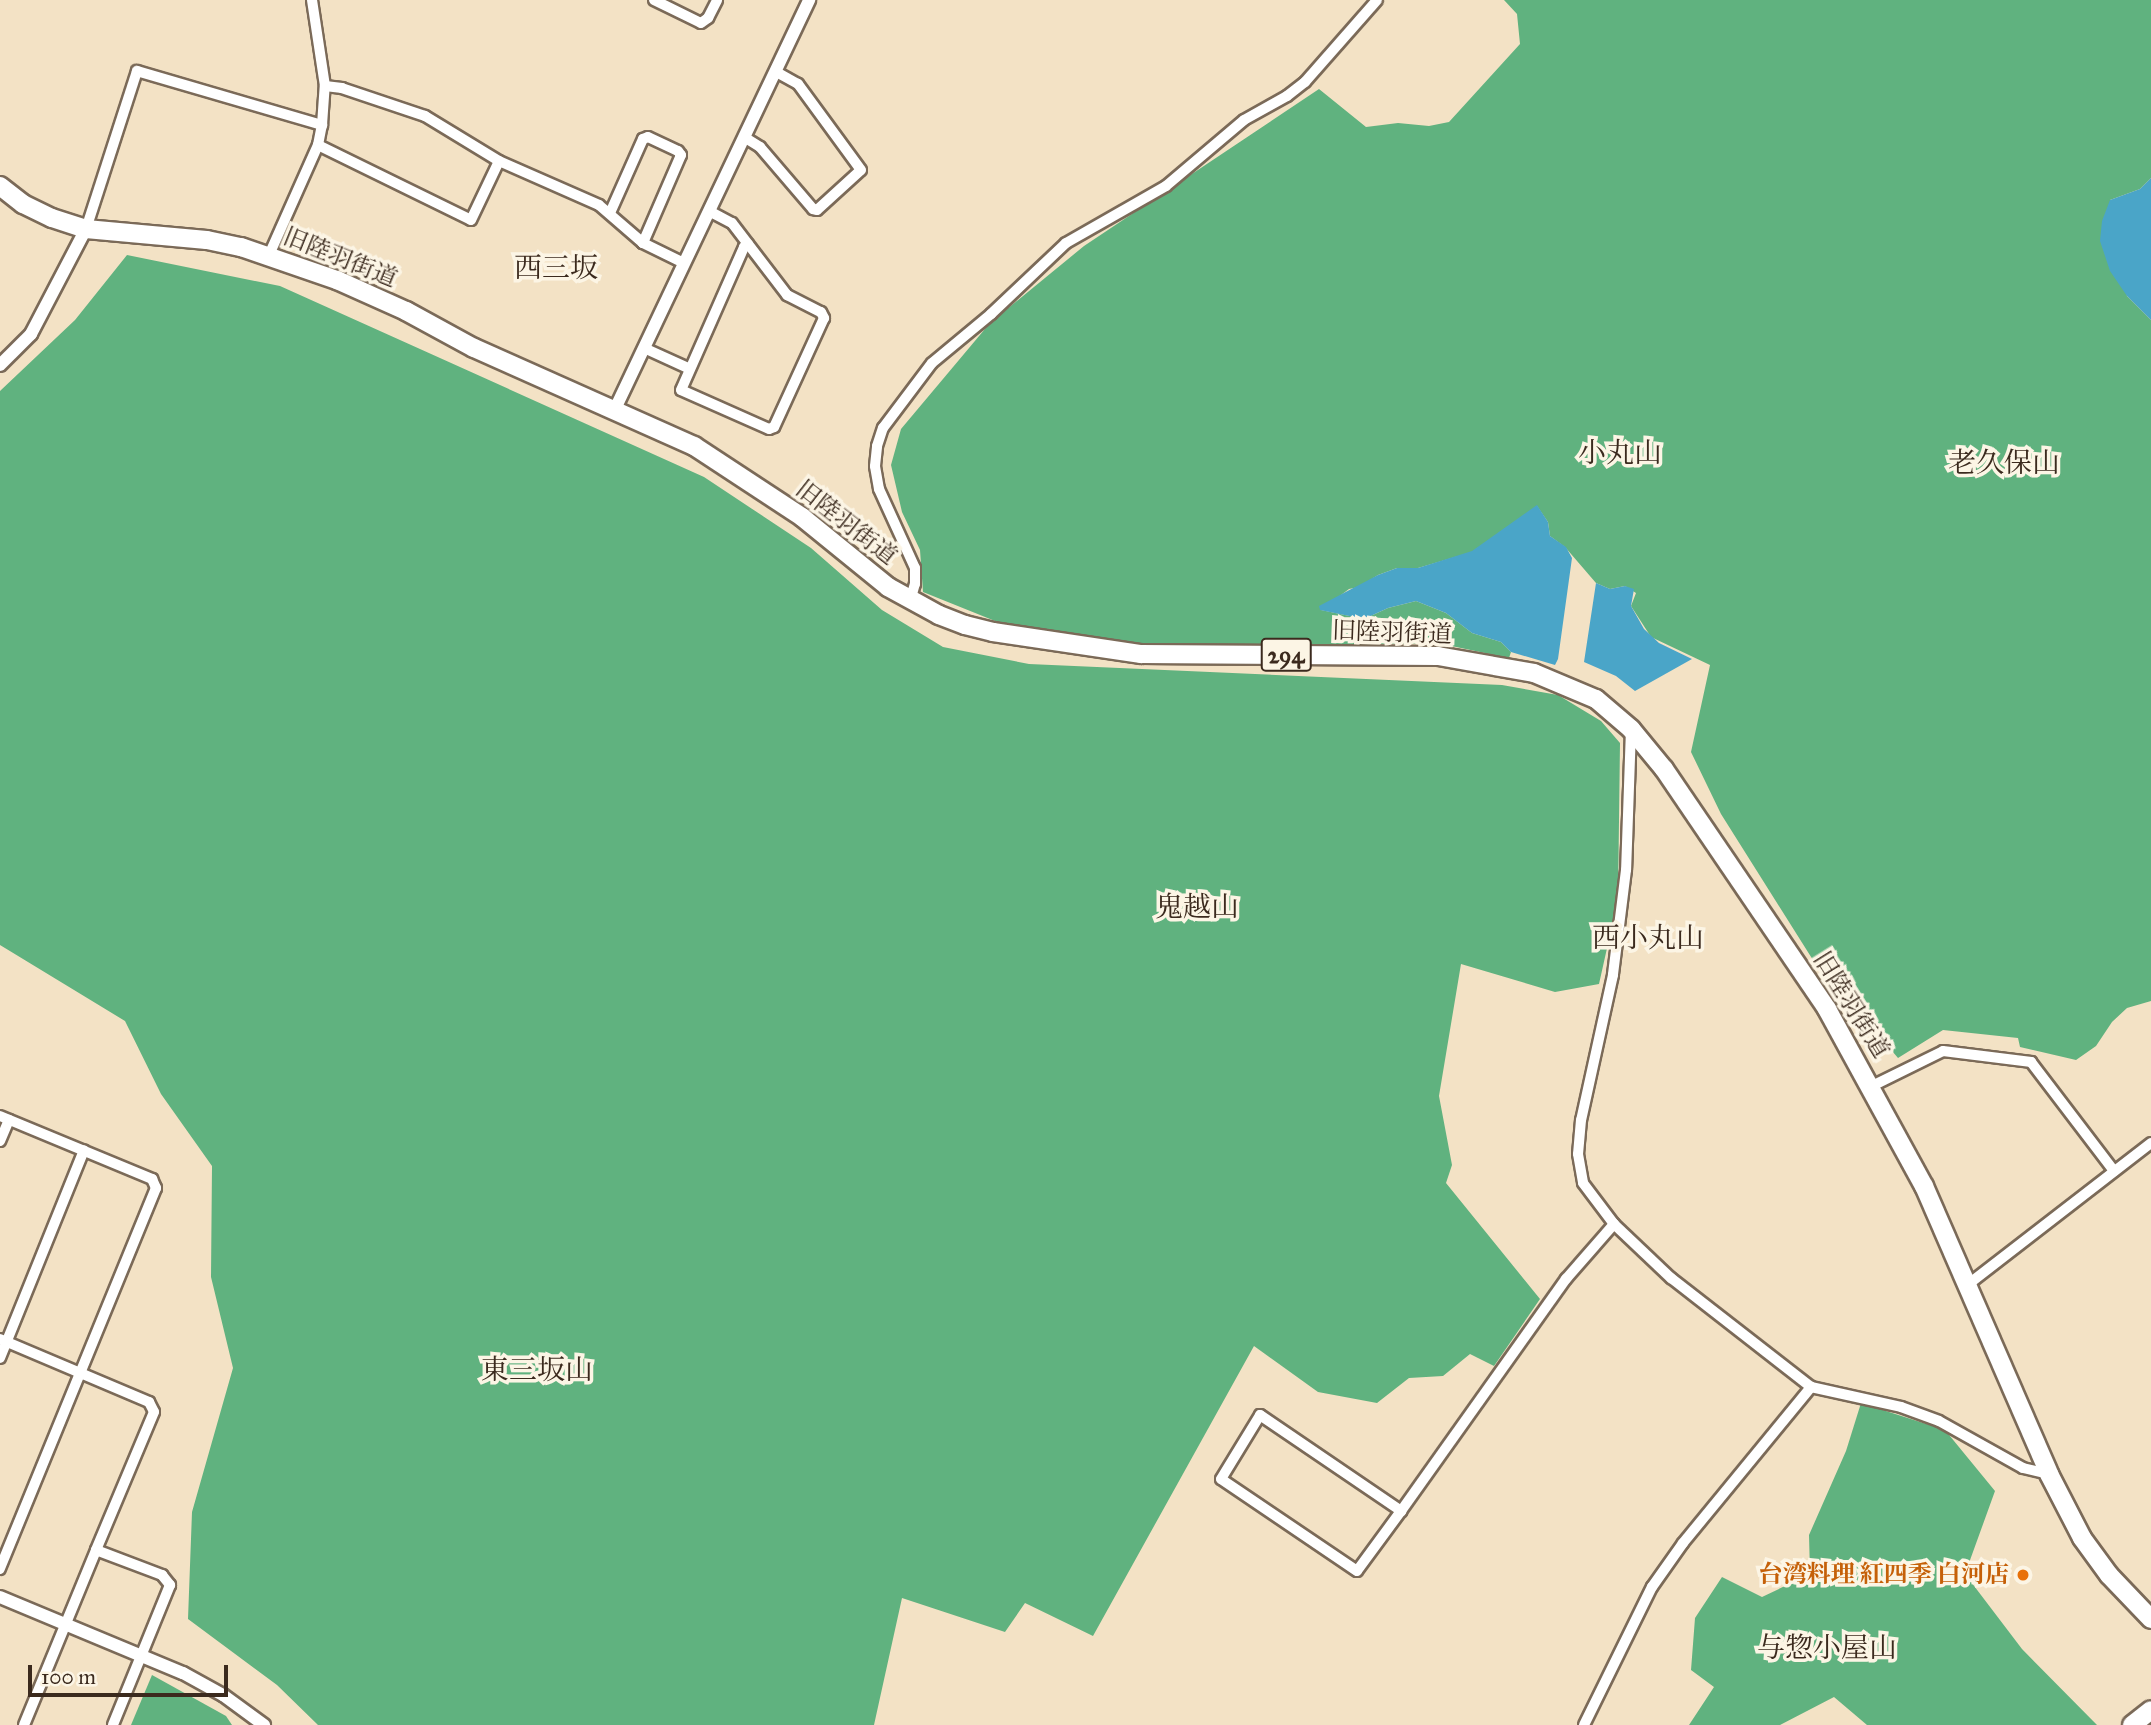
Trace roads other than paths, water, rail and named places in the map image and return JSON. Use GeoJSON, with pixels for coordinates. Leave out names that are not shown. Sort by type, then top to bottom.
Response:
{"type":"FeatureCollection","features":[{"type":"Feature","properties":{"kind":"highway","name":"旧陸羽街道"},"geometry":{"type":"LineString","coordinates":[[0,186],[23,204],[52,218],[86,229],[207,240],[269,255],[348,285],[406,311],[474,348],[694,446],[765,492],[888,587],[939,615],[993,632],[1141,654],[1200,657],[1371,654],[1438,656],[1534,673],[1566,684],[1596,699],[1631,729],[1664,769],[1827,1009],[1872,1086],[1924,1186],[2049,1474],[2082,1538],[2109,1575],[2151,1619]]}},
{"type":"Feature","properties":{"kind":"highway"},"geometry":{"type":"LineString","coordinates":[[2132,1725],[2151,1710]]}},
{"type":"Feature","properties":{"kind":"street"},"geometry":{"type":"LineString","coordinates":[[269,255],[318,145],[322,125],[326,86],[312,0]]}},
{"type":"Feature","properties":{"kind":"street"},"geometry":{"type":"LineString","coordinates":[[654,0],[701,23],[708,18],[717,0]]}},
{"type":"Feature","properties":{"kind":"street"},"geometry":{"type":"LineString","coordinates":[[615,409],[809,0]]}},
{"type":"Feature","properties":{"kind":"street"},"geometry":{"type":"LineString","coordinates":[[910,601],[915,584],[915,568],[879,489],[875,466],[877,446],[883,428],[932,363],[992,314],[1066,243],[1166,186],[1244,120],[1287,96],[1305,82],[1377,0]]}},
{"type":"Feature","properties":{"kind":"street"},"geometry":{"type":"LineString","coordinates":[[0,365],[31,334],[86,229],[137,71],[322,125]]}},
{"type":"Feature","properties":{"kind":"street"},"geometry":{"type":"LineString","coordinates":[[744,136],[760,147],[813,209],[817,210],[861,170],[798,84],[776,72]]}},
{"type":"Feature","properties":{"kind":"street"},"geometry":{"type":"LineString","coordinates":[[326,86],[342,88],[425,116],[499,161],[580,195],[610,213],[643,243],[684,263]]}},
{"type":"Feature","properties":{"kind":"street"},"geometry":{"type":"LineString","coordinates":[[610,213],[643,139],[648,137],[678,150],[681,155],[643,243]]}},
{"type":"Feature","properties":{"kind":"street"},"geometry":{"type":"LineString","coordinates":[[318,145],[471,220],[499,161]]}},
{"type":"Feature","properties":{"kind":"street"},"geometry":{"type":"LineString","coordinates":[[709,211],[732,223],[787,295],[821,312],[824,318],[774,427],[769,429],[681,390],[688,368],[744,247],[748,244]]}},
{"type":"Feature","properties":{"kind":"street"},"geometry":{"type":"LineString","coordinates":[[644,348],[688,368]]}},
{"type":"Feature","properties":{"kind":"street"},"geometry":{"type":"LineString","coordinates":[[1631,729],[1626,870],[1613,975],[1581,1120],[1578,1154],[1583,1183],[1614,1224],[1671,1278],[1811,1387],[1939,1421],[2023,1468],[2049,1474]]}},
{"type":"Feature","properties":{"kind":"street"},"geometry":{"type":"LineString","coordinates":[[1872,1086],[1943,1051],[2031,1062],[2114,1171]]}},
{"type":"Feature","properties":{"kind":"street"},"geometry":{"type":"LineString","coordinates":[[0,1141],[4,1118],[152,1179],[156,1188],[0,1569]]}},
{"type":"Feature","properties":{"kind":"street"},"geometry":{"type":"LineString","coordinates":[[1966,1286],[2151,1143]]}},
{"type":"Feature","properties":{"kind":"street"},"geometry":{"type":"LineString","coordinates":[[0,1358],[3,1340],[84,1150]]}},
{"type":"Feature","properties":{"kind":"street"},"geometry":{"type":"LineString","coordinates":[[1401,1511],[1260,1415],[1221,1479],[1357,1571],[1401,1511],[1566,1279],[1614,1224]]}},
{"type":"Feature","properties":{"kind":"street"},"geometry":{"type":"LineString","coordinates":[[3,1340],[149,1402],[154,1412],[24,1725]]}},
{"type":"Feature","properties":{"kind":"street"},"geometry":{"type":"LineString","coordinates":[[1584,1725],[1652,1587],[1684,1543],[1811,1387]]}},
{"type":"Feature","properties":{"kind":"street"},"geometry":{"type":"LineString","coordinates":[[96,1550],[162,1575],[170,1585],[113,1725]]}},
{"type":"Feature","properties":{"kind":"street"},"geometry":{"type":"LineString","coordinates":[[0,1597],[142,1655],[223,1695],[264,1725]]}},
{"type":"Feature","properties":{"kind":"water"},"geometry":{"type":"Polygon","coordinates":[[[2151,178],[2151,320],[2127,296],[2110,271],[2100,241],[2102,221],[2110,200],[2140,189],[2151,178]]]}},
{"type":"Feature","properties":{"kind":"water"},"geometry":{"type":"Polygon","coordinates":[[[1537,505],[1548,522],[1550,536],[1566,547],[1572,558],[1555,665],[1511,652],[1501,642],[1472,633],[1446,613],[1416,601],[1388,608],[1364,619],[1320,610],[1319,606],[1378,575],[1397,568],[1418,568],[1472,551],[1537,505]]]}},
{"type":"Feature","properties":{"kind":"water"},"geometry":{"type":"Polygon","coordinates":[[[1596,583],[1610,589],[1625,586],[1634,589],[1631,606],[1644,629],[1659,643],[1692,659],[1635,691],[1616,676],[1584,662],[1596,583]]]}},
{"type":"Feature","properties":{"kind":"place","name":"台湾料理 紅四季 白河店"},"geometry":{"type":"Point","coordinates":[2023,1575]}},
{"type":"Feature","properties":{"kind":"district","name":"西三坂"},"geometry":{"type":"Point","coordinates":[556,268]}},
{"type":"Feature","properties":{"kind":"district","name":"小丸山"},"geometry":{"type":"Point","coordinates":[1620,453]}},
{"type":"Feature","properties":{"kind":"district","name":"老久保山"},"geometry":{"type":"Point","coordinates":[2004,463]}},
{"type":"Feature","properties":{"kind":"district","name":"鬼越山"},"geometry":{"type":"Point","coordinates":[1197,907]}},
{"type":"Feature","properties":{"kind":"district","name":"西小丸山"},"geometry":{"type":"Point","coordinates":[1648,938]}},
{"type":"Feature","properties":{"kind":"district","name":"東三坂山"},"geometry":{"type":"Point","coordinates":[537,1370]}},
{"type":"Feature","properties":{"kind":"district","name":"与惣小屋山"},"geometry":{"type":"Point","coordinates":[1827,1648]}}]}
